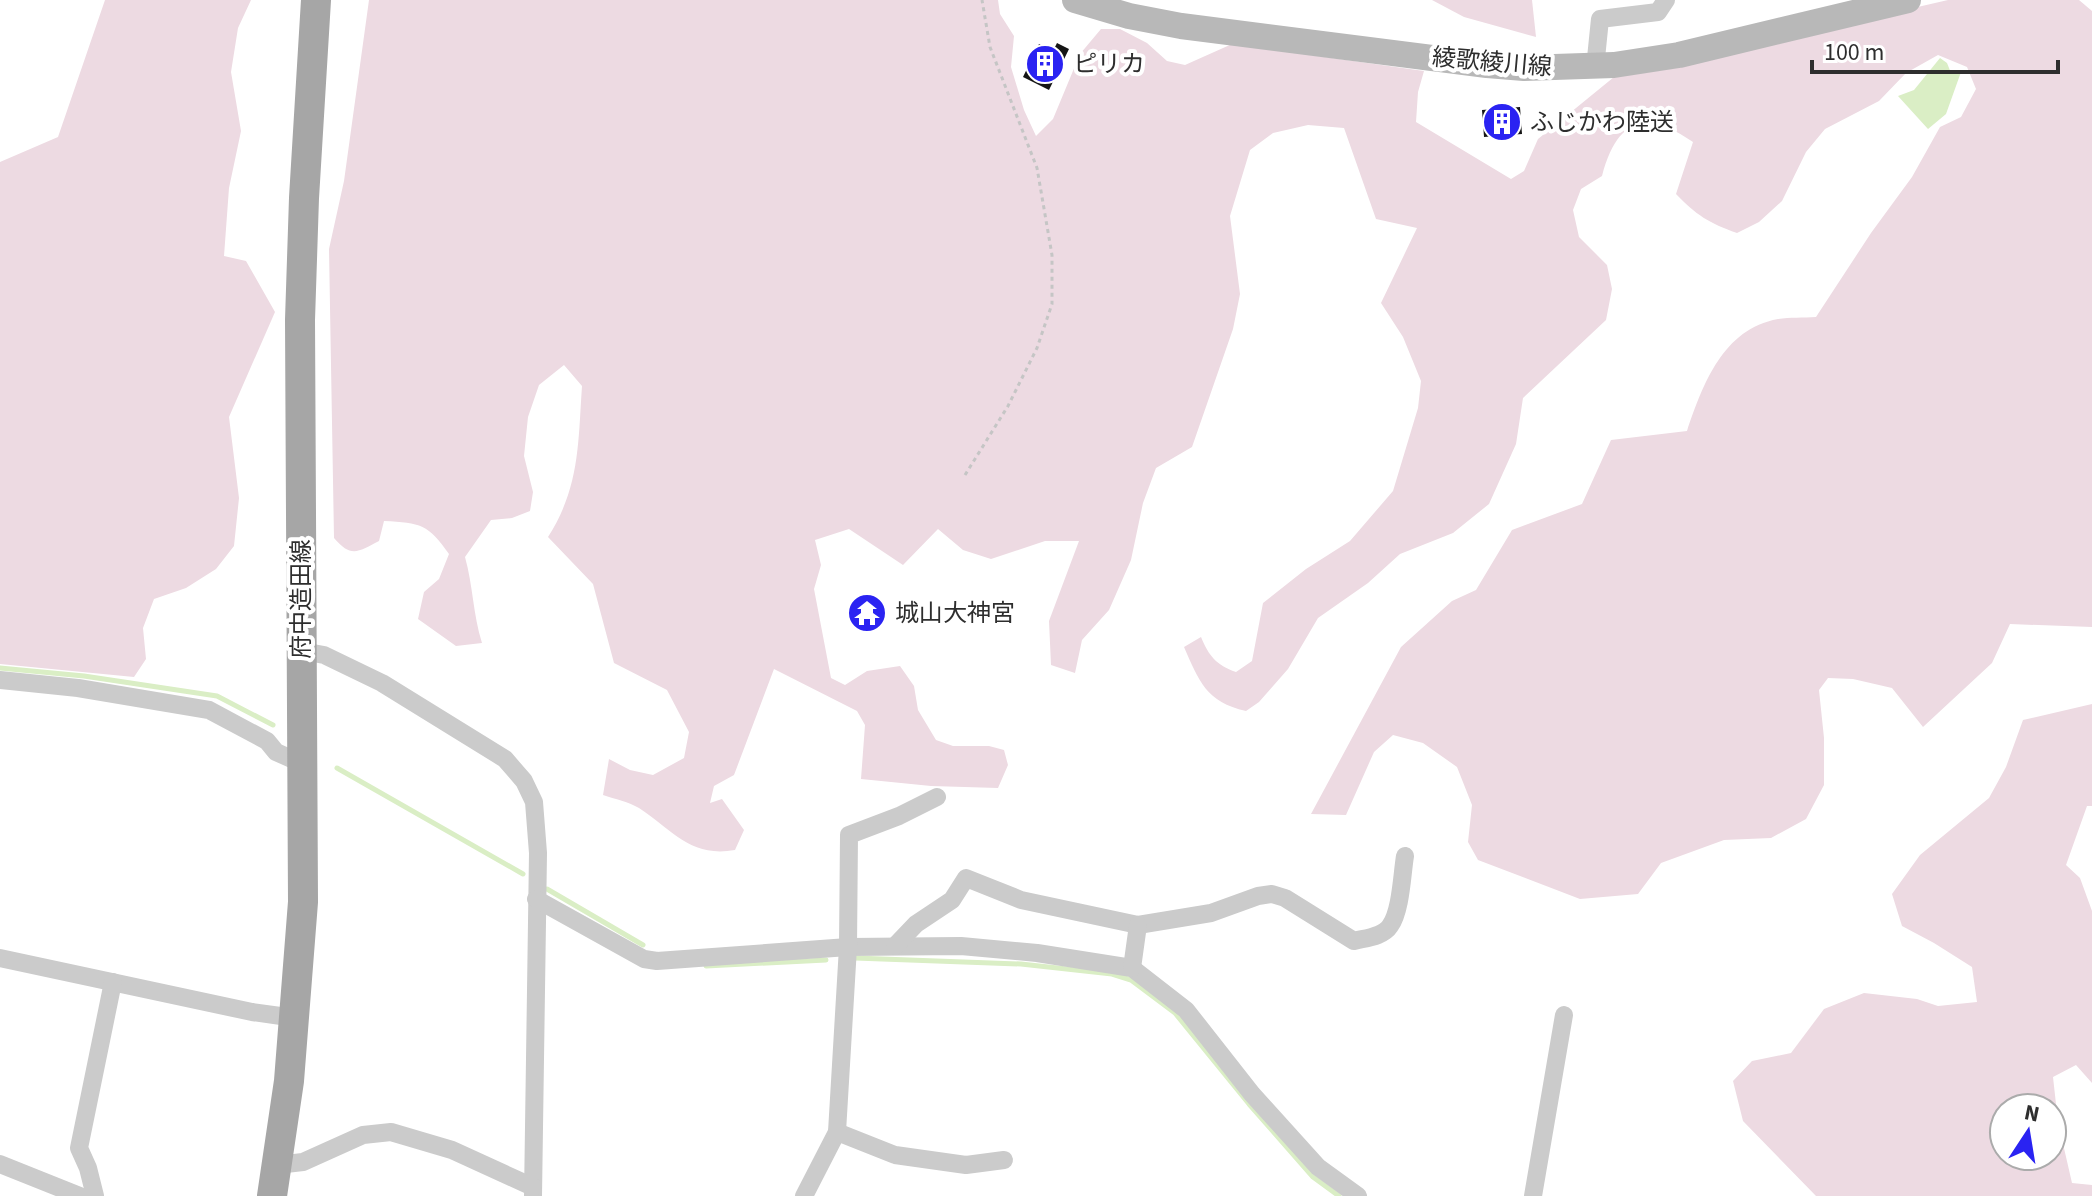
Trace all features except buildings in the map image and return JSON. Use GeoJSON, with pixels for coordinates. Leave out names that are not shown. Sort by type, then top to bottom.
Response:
{"type":"FeatureCollection","features":[{"type":"Feature","properties":{"kind":"main road","name":"府中造田線"},"geometry":{"type":"LineString","coordinates":[[272,1196],[295,1018],[303,902],[300,274],[316,0]]}},
{"type":"Feature","properties":{"kind":"main road","name":"綾歌綾川線"},"geometry":{"type":"LineString","coordinates":[[1075,0],[1129,16],[1181,26],[1524,68],[1595,68],[1679,55],[1908,0]]}},
{"type":"Feature","properties":{"kind":"street"},"geometry":{"type":"LineString","coordinates":[[1595,68],[1600,19],[1658,12],[1666,0]]}},
{"type":"Feature","properties":{"kind":"street"},"geometry":{"type":"LineString","coordinates":[[277,1165],[303,1162],[363,1135],[391,1132],[452,1150],[533,1191],[536,813],[530,792],[517,770],[491,750],[382,683],[324,655],[302,651]]}},
{"type":"Feature","properties":{"kind":"street"},"geometry":{"type":"LineString","coordinates":[[0,680],[78,688],[209,710],[267,741],[276,752],[303,764]]}},
{"type":"Feature","properties":{"kind":"street"},"geometry":{"type":"LineString","coordinates":[[804,1196],[837,1132],[848,947],[849,835],[937,797]]}},
{"type":"Feature","properties":{"kind":"street"},"geometry":{"type":"LineString","coordinates":[[895,946],[916,924],[952,900],[966,878],[1021,900],[1138,925],[1211,913],[1272,894],[1285,898],[1354,941],[1379,935],[1390,927],[1398,901],[1405,856]]}},
{"type":"Feature","properties":{"kind":"street"},"geometry":{"type":"LineString","coordinates":[[536,899],[644,959],[657,961],[848,947],[961,946],[1037,953],[1132,968],[1186,1010],[1252,1094],[1318,1167],[1358,1196]]}},
{"type":"Feature","properties":{"kind":"street"},"geometry":{"type":"LineString","coordinates":[[1132,968],[1138,925]]}},
{"type":"Feature","properties":{"kind":"street"},"geometry":{"type":"LineString","coordinates":[[0,958],[252,1012],[295,1018]]}},
{"type":"Feature","properties":{"kind":"street"},"geometry":{"type":"LineString","coordinates":[[95,1196],[79,1148],[113,982]]}},
{"type":"Feature","properties":{"kind":"street"},"geometry":{"type":"LineString","coordinates":[[1533,1196],[1564,1015]]}},
{"type":"Feature","properties":{"kind":"street"},"geometry":{"type":"LineString","coordinates":[[837,1132],[895,1155],[966,1165],[1004,1160]]}},
{"type":"Feature","properties":{"kind":"street"},"geometry":{"type":"LineString","coordinates":[[0,1164],[80,1196]]}},
{"type":"Feature","properties":{"kind":"path"},"geometry":{"type":"LineString","coordinates":[[965,475],[1008,406],[1037,348],[1052,304],[1052,255],[1037,168],[990,47],[982,0]]}},
{"type":"Feature","properties":{"kind":"shaded area"},"geometry":{"type":"Polygon","coordinates":[[[105,0],[251,0],[238,28],[231,72],[241,131],[229,188],[224,256],[246,261],[275,312],[229,417],[239,498],[234,546],[216,569],[186,588],[154,599],[143,628],[146,659],[134,677],[0,664],[0,162],[58,137],[105,0]]]}},
{"type":"Feature","properties":{"kind":"shaded area"},"geometry":{"type":"Polygon","coordinates":[[[369,0],[998,0],[1000,14],[1014,36],[1011,67],[1024,110],[1036,136],[1053,119],[1080,54],[1101,29],[1120,29],[1147,43],[1167,61],[1185,65],[1232,44],[1424,71],[1418,92],[1416,122],[1511,179],[1524,171],[1538,139],[1614,77],[1948,0],[2079,0],[2092,11],[2092,627],[2010,624],[1992,663],[1923,727],[1892,688],[1853,679],[1828,678],[1819,690],[1824,738],[1824,785],[1806,819],[1771,838],[1724,840],[1661,863],[1638,894],[1580,899],[1478,860],[1468,842],[1472,805],[1457,767],[1423,743],[1393,735],[1374,752],[1346,815],[1311,814],[1401,647],[1452,601],[1476,590],[1512,530],[1582,504],[1611,440],[1687,431],[1708,378],[1729,346],[1743,334],[1778,319],[1816,317],[1912,177],[1940,127],[1961,117],[1976,89],[1967,67],[1938,55],[1906,73],[1879,101],[1825,129],[1806,152],[1782,201],[1759,222],[1737,233],[1704,218],[1676,194],[1693,142],[1661,125],[1635,125],[1625,131],[1608,157],[1602,176],[1581,189],[1573,210],[1579,237],[1607,265],[1612,289],[1606,320],[1523,398],[1516,444],[1489,504],[1453,533],[1400,554],[1368,583],[1318,618],[1288,669],[1259,702],[1246,711],[1213,696],[1200,680],[1184,647],[1201,637],[1214,659],[1236,672],[1252,661],[1263,603],[1306,569],[1350,541],[1393,491],[1418,408],[1421,381],[1403,337],[1381,303],[1417,228],[1376,219],[1344,128],[1308,125],[1273,133],[1250,150],[1230,216],[1240,294],[1233,329],[1192,447],[1156,468],[1143,503],[1131,560],[1109,610],[1082,640],[1075,673],[1051,665],[1049,621],[1079,541],[1045,541],[991,559],[963,550],[938,529],[903,565],[849,529],[815,540],[821,565],[814,589],[831,678],[845,685],[867,671],[900,666],[914,686],[918,710],[936,740],[953,746],[989,746],[1004,750],[1008,765],[998,788],[861,779],[865,725],[857,711],[774,669],[734,775],[714,786],[710,803],[722,799],[744,830],[735,850],[706,850],[694,846],[639,808],[603,795],[609,759],[630,770],[653,775],[684,758],[689,732],[667,690],[614,663],[593,584],[548,537],[572,482],[578,446],[582,386],[564,365],[539,385],[528,417],[524,456],[533,492],[530,511],[512,518],[491,520],[465,557],[482,643],[456,646],[418,619],[424,592],[439,579],[449,554],[429,531],[415,524],[384,521],[379,541],[355,551],[345,548],[334,538],[329,249],[344,181],[369,0]]]}},
{"type":"Feature","properties":{"kind":"shaded area"},"geometry":{"type":"Polygon","coordinates":[[[1432,0],[1532,0],[1536,37],[1464,17],[1432,0]]]}},
{"type":"Feature","properties":{"kind":"shaded area"},"geometry":{"type":"Polygon","coordinates":[[[1940,58],[1947,63],[1951,73],[1961,72],[1946,114],[1928,129],[1898,96],[1914,90],[1940,58]]]}},
{"type":"Feature","properties":{"kind":"shaded area"},"geometry":{"type":"Polygon","coordinates":[[[2092,704],[2092,806],[2087,806],[2066,865],[2080,878],[2092,911],[2092,1083],[2076,1065],[2053,1077],[2055,1092],[1988,1092],[1988,1172],[2068,1172],[2068,1166],[2072,1183],[2092,1185],[2092,1196],[1816,1196],[1743,1121],[1733,1081],[1752,1061],[1791,1053],[1824,1009],[1864,993],[1917,999],[1938,1006],[1977,1002],[1972,967],[1902,926],[1892,894],[1920,855],[1989,798],[2006,767],[2023,720],[2092,704]]]}},
{"type":"Feature","properties":{"kind":"waterway"},"geometry":{"type":"LineString","coordinates":[[0,668],[84,676],[217,696],[273,725]]}},
{"type":"Feature","properties":{"kind":"waterway"},"geometry":{"type":"LineString","coordinates":[[337,768],[523,874]]}},
{"type":"Feature","properties":{"kind":"waterway"},"geometry":{"type":"LineString","coordinates":[[547,889],[643,945]]}},
{"type":"Feature","properties":{"kind":"waterway"},"geometry":{"type":"LineString","coordinates":[[855,958],[1021,964],[1112,974],[1131,980],[1175,1013],[1313,1177],[1339,1196]]}},
{"type":"Feature","properties":{"kind":"waterway"},"geometry":{"type":"LineString","coordinates":[[706,966],[826,960]]}},
{"type":"Feature","properties":{"kind":"place","name":"ピリカ"},"geometry":{"type":"Point","coordinates":[1045,64]}},
{"type":"Feature","properties":{"kind":"place","name":"ふじかわ陸送"},"geometry":{"type":"Point","coordinates":[1502,122]}},
{"type":"Feature","properties":{"kind":"place","name":"城山大神宮"},"geometry":{"type":"Point","coordinates":[867,613]}}]}
